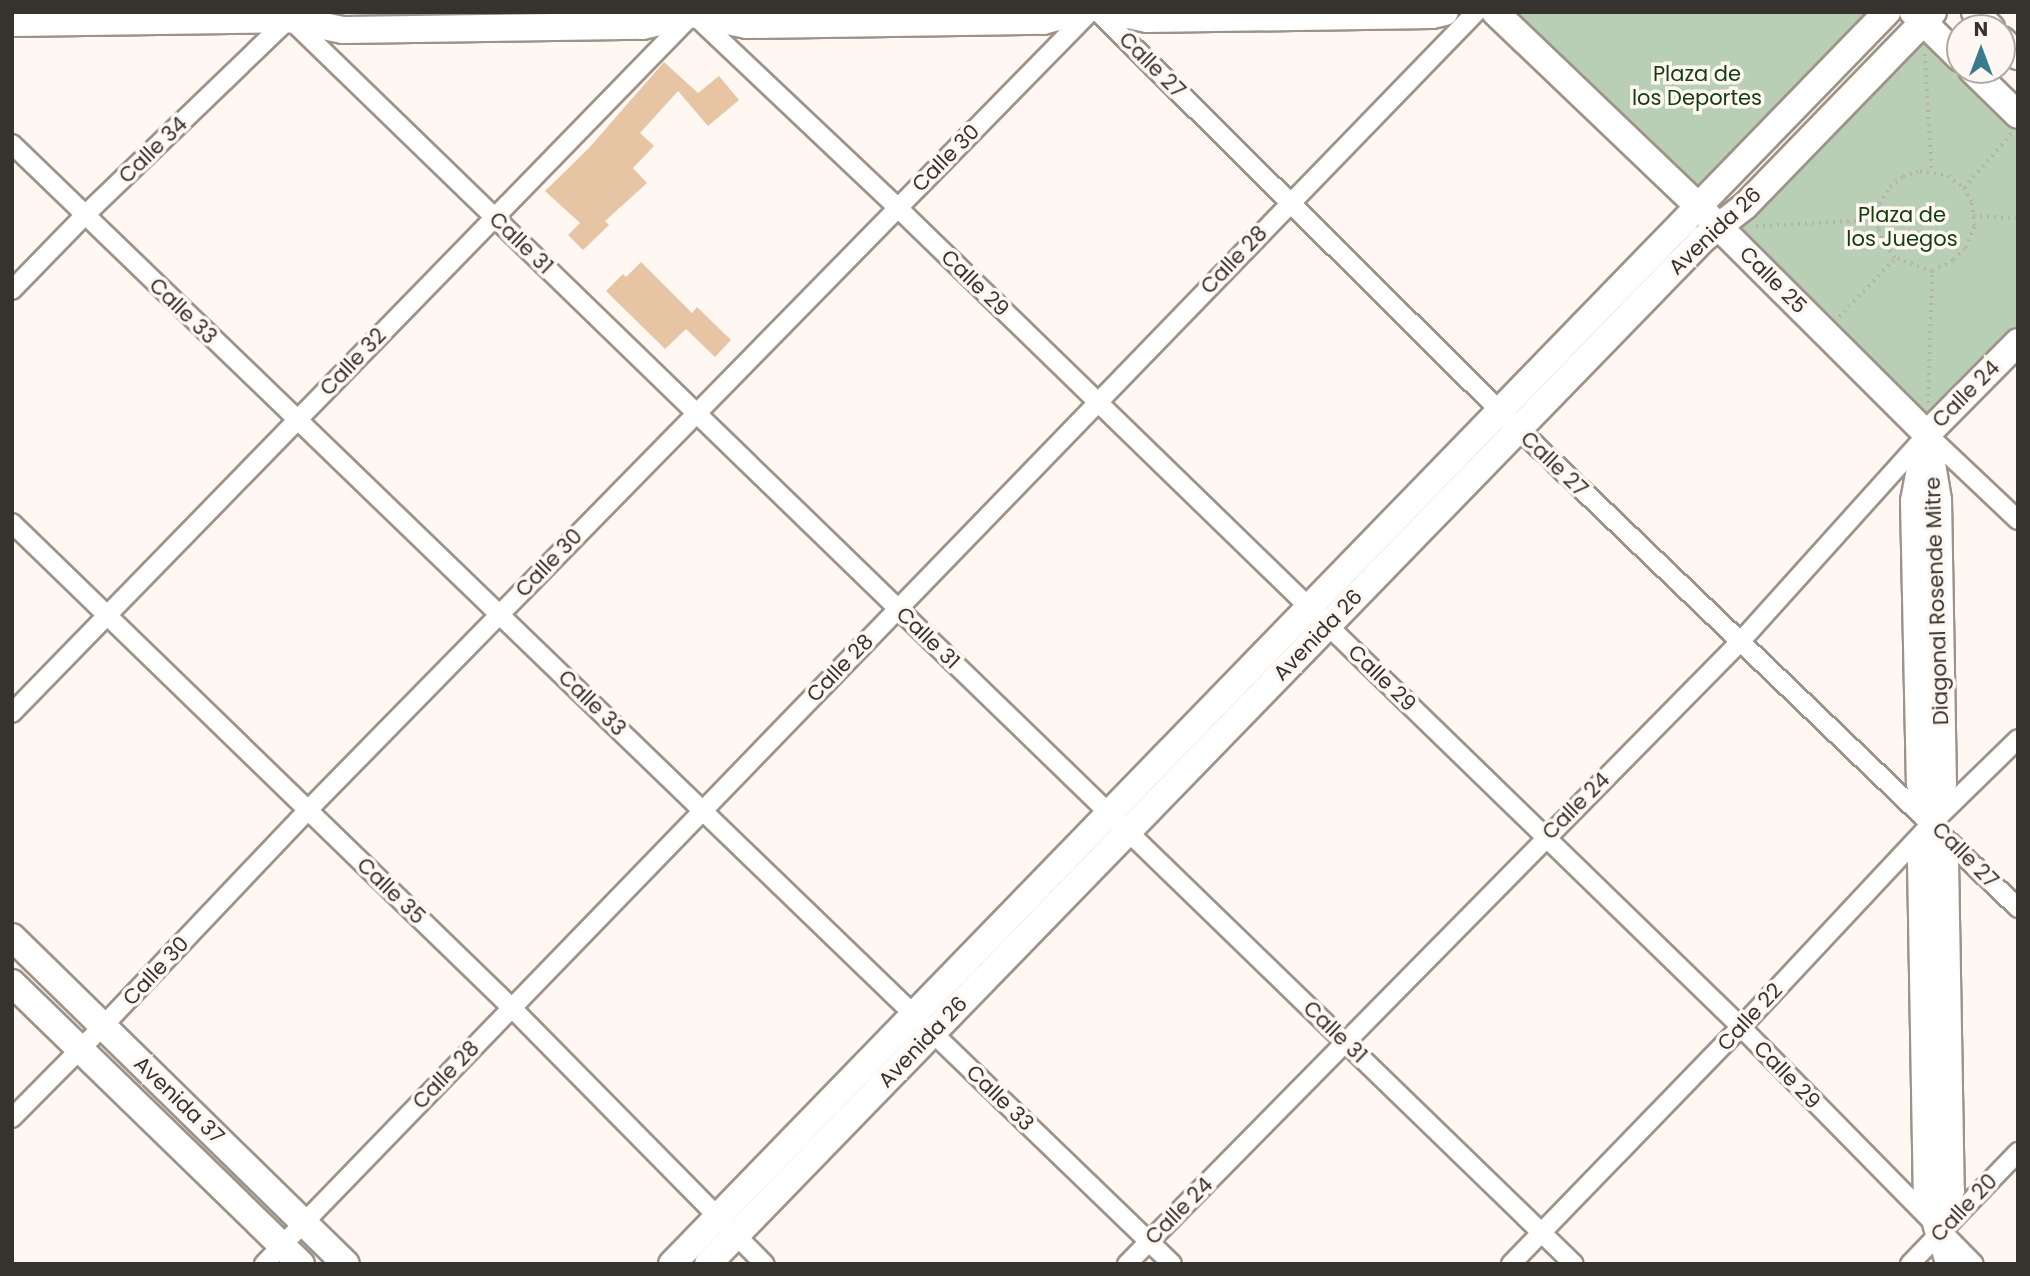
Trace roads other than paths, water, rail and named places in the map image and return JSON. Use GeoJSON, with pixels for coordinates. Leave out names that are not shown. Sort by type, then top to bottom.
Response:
{"type":"FeatureCollection","features":[{"type":"Feature","properties":{"kind":"main road"},"geometry":{"type":"LineString","coordinates":[[12,23],[317,12]]}},
{"type":"Feature","properties":{"kind":"main road"},"geometry":{"type":"LineString","coordinates":[[289,15],[342,30],[383,30],[642,26],[693,13],[747,25],[1043,21],[1077,12]]}},
{"type":"Feature","properties":{"kind":"main road"},"geometry":{"type":"LineString","coordinates":[[1114,12],[1147,19],[1432,15],[1445,12]]}},
{"type":"Feature","properties":{"kind":"main road","name":"Calle 25"},"geometry":{"type":"LineString","coordinates":[[1495,12],[1699,206],[1927,434]]}},
{"type":"Feature","properties":{"kind":"main road","name":"Avenida 26"},"geometry":{"type":"LineString","coordinates":[[672,1264],[726,1227],[1318,617],[1509,420],[1699,206],[1887,12]]}},
{"type":"Feature","properties":{"kind":"main road"},"geometry":{"type":"LineString","coordinates":[[1923,16],[1946,42]]}},
{"type":"Feature","properties":{"kind":"main road","name":"Avenida 26"},"geometry":{"type":"LineString","coordinates":[[1509,420],[1703,239],[1745,206],[1923,16]]}},
{"type":"Feature","properties":{"kind":"main road"},"geometry":{"type":"LineString","coordinates":[[1986,84],[2018,115]]}},
{"type":"Feature","properties":{"kind":"main road","name":"Calle 24"},"geometry":{"type":"LineString","coordinates":[[1927,434],[2018,342]]}},
{"type":"Feature","properties":{"kind":"main road","name":"Diagonal Rosende Mitre"},"geometry":{"type":"LineString","coordinates":[[1927,434],[1914,501],[1920,783],[1932,823]]}},
{"type":"Feature","properties":{"kind":"main road"},"geometry":{"type":"LineString","coordinates":[[1932,823],[1921,860],[1927,1191],[1949,1264]]}},
{"type":"Feature","properties":{"kind":"main road","name":"Avenida 37"},"geometry":{"type":"LineString","coordinates":[[12,937],[346,1264]]}},
{"type":"Feature","properties":{"kind":"main road","name":"Avenida 37"},"geometry":{"type":"LineString","coordinates":[[12,983],[81,1049],[282,1258]]}},
{"type":"Feature","properties":{"kind":"main road","name":"Avenida 26"},"geometry":{"type":"LineString","coordinates":[[708,1264],[726,1227]]}},
{"type":"Feature","properties":{"kind":"main road"},"geometry":{"type":"LineString","coordinates":[[1931,1264],[1940,1233]]}},
{"type":"Feature","properties":{"kind":"street","name":"Calle 30"},"geometry":{"type":"LineString","coordinates":[[12,1118],[308,810],[1090,12]]}},
{"type":"Feature","properties":{"kind":"street","name":"Calle 27"},"geometry":{"type":"LineString","coordinates":[[1098,12],[1509,420],[2018,908]]}},
{"type":"Feature","properties":{"kind":"street","name":"Calle 28"},"geometry":{"type":"LineString","coordinates":[[282,1258],[304,1223],[1476,12]]}},
{"type":"Feature","properties":{"kind":"street","name":"Calle 29"},"geometry":{"type":"LineString","coordinates":[[693,13],[897,206],[1741,1027],[1940,1233],[1974,1264]]}},
{"type":"Feature","properties":{"kind":"street","name":"Calle 32"},"geometry":{"type":"LineString","coordinates":[[12,713],[693,13]]}},
{"type":"Feature","properties":{"kind":"street","name":"Calle 34"},"geometry":{"type":"LineString","coordinates":[[12,290],[289,15]]}},
{"type":"Feature","properties":{"kind":"street","name":"Calle 31"},"geometry":{"type":"LineString","coordinates":[[289,15],[1574,1264]]}},
{"type":"Feature","properties":{"kind":"street","name":"Calle 33"},"geometry":{"type":"LineString","coordinates":[[12,144],[1172,1264]]}},
{"type":"Feature","properties":{"kind":"street","name":"Calle 25"},"geometry":{"type":"LineString","coordinates":[[1927,434],[2018,520]]}},
{"type":"Feature","properties":{"kind":"street","name":"Calle 24"},"geometry":{"type":"LineString","coordinates":[[1128,1264],[1545,837],[1740,642],[1927,434]]}},
{"type":"Feature","properties":{"kind":"street","name":"Calle 35"},"geometry":{"type":"LineString","coordinates":[[12,523],[511,1007],[764,1264]]}},
{"type":"Feature","properties":{"kind":"street","name":"Calle 22"},"geometry":{"type":"LineString","coordinates":[[1511,1264],[1741,1027],[1932,823],[2018,739]]}},
{"type":"Feature","properties":{"kind":"street","name":"Calle 20"},"geometry":{"type":"LineString","coordinates":[[1910,1264],[2018,1152]]}},
{"type":"Feature","properties":{"kind":"park label","name":"Plaza de los Deportes"},"geometry":{"type":"Point","coordinates":[1697,86]}},
{"type":"Feature","properties":{"kind":"park label","name":"Plaza de los Juegos"},"geometry":{"type":"Point","coordinates":[1902,227]}}]}
